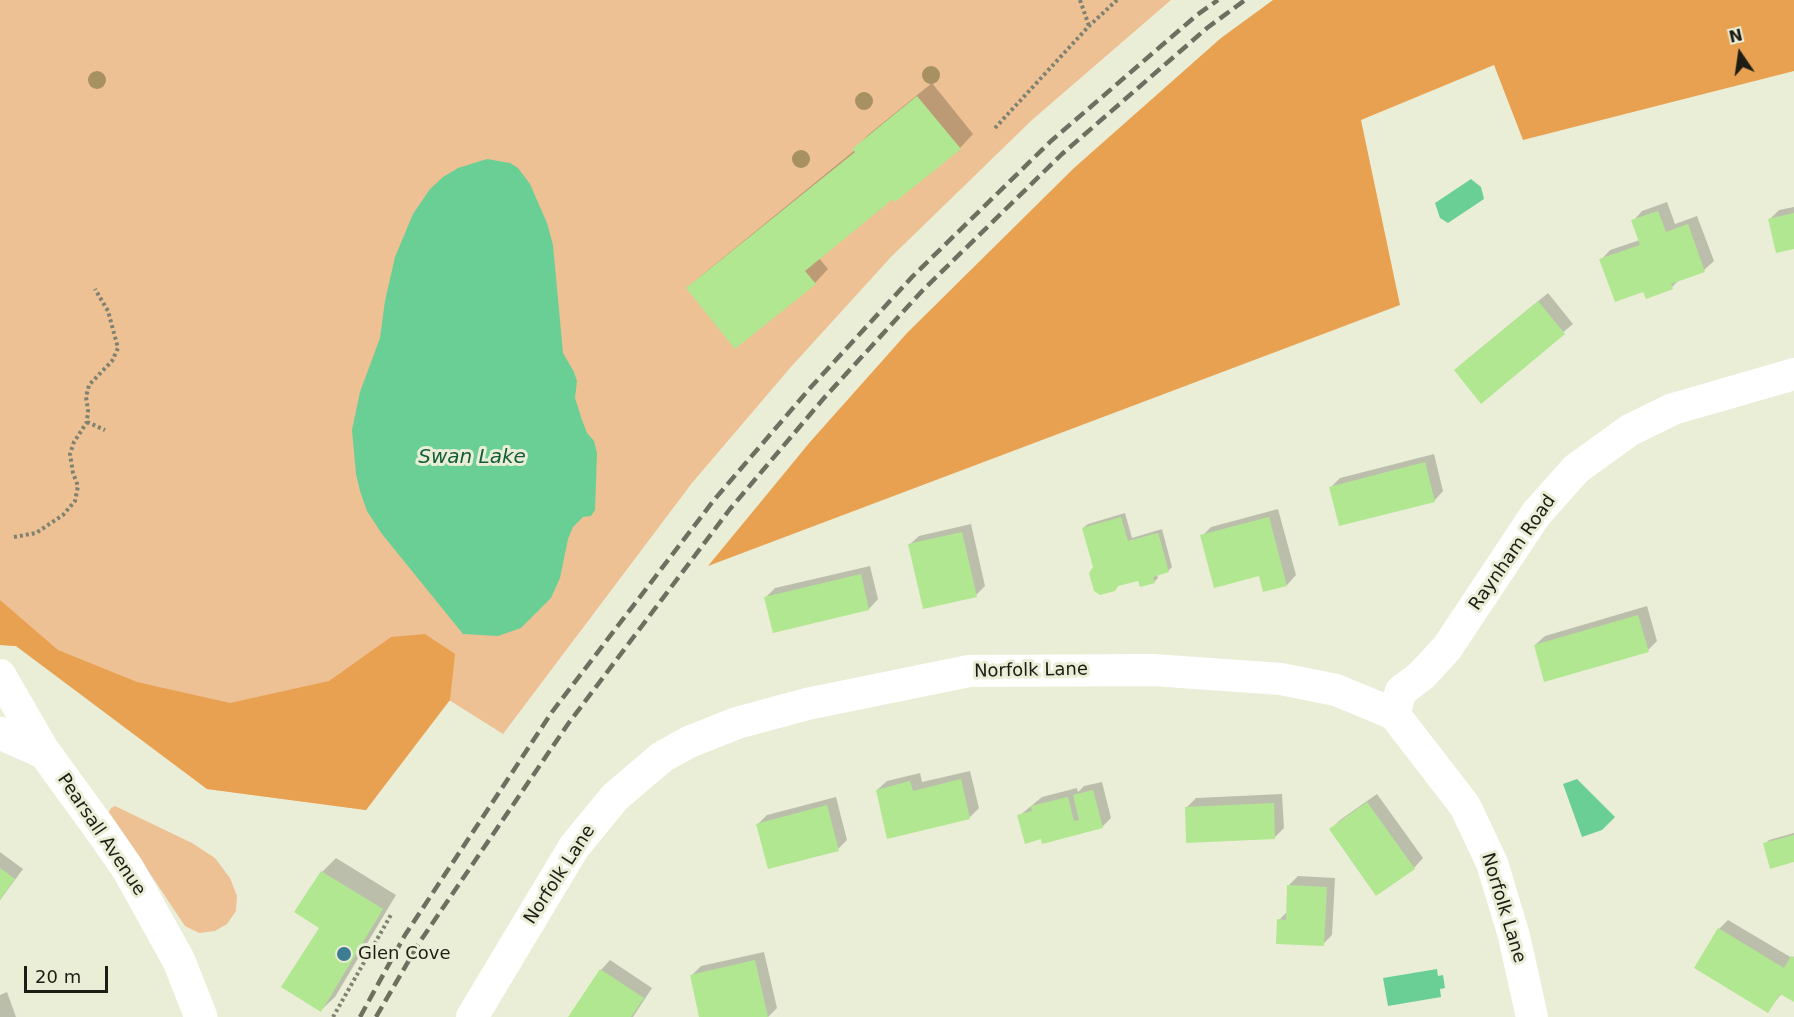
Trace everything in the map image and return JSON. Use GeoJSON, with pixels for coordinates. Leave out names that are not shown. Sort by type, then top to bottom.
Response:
{"type":"FeatureCollection","features":[{"type":"Feature","properties":{"kind":"street","name":"Raynham Road"},"geometry":{"type":"LineString","coordinates":[[1394,714],[1401,692],[1421,676],[1447,648],[1536,514],[1576,469],[1630,429],[1673,409],[1794,374]]}},
{"type":"Feature","properties":{"kind":"street","name":"Norfolk Lane"},"geometry":{"type":"LineString","coordinates":[[472,1017],[573,847],[615,797],[662,757],[689,742],[737,723],[807,704],[969,671],[1153,670],[1281,679],[1336,690],[1394,714],[1465,806],[1492,863],[1514,936],[1532,1017]]}},
{"type":"Feature","properties":{"kind":"street"},"geometry":{"type":"LineString","coordinates":[[0,675],[45,753]]}},
{"type":"Feature","properties":{"kind":"street"},"geometry":{"type":"LineString","coordinates":[[0,733],[45,753]]}},
{"type":"Feature","properties":{"kind":"street","name":"Pearsall Avenue"},"geometry":{"type":"LineString","coordinates":[[45,753],[128,869],[179,961],[201,1017]]}},
{"type":"Feature","properties":{"kind":"path"},"geometry":{"type":"LineString","coordinates":[[1080,0],[1089,26]]}},
{"type":"Feature","properties":{"kind":"path"},"geometry":{"type":"LineString","coordinates":[[994,128],[1089,26],[1117,0]]}},
{"type":"Feature","properties":{"kind":"path"},"geometry":{"type":"LineString","coordinates":[[14,537],[36,533],[63,514],[75,501],[78,486],[70,454],[74,442],[87,422],[86,397],[89,385],[112,361],[118,348],[108,311],[95,289]]}},
{"type":"Feature","properties":{"kind":"path"},"geometry":{"type":"LineString","coordinates":[[87,422],[105,429]]}},
{"type":"Feature","properties":{"kind":"path"},"geometry":{"type":"LineString","coordinates":[[333,1017],[392,913]]}},
{"type":"Feature","properties":{"kind":"shaded area"},"geometry":{"type":"Polygon","coordinates":[[[0,0],[1171,0],[1032,120],[891,257],[790,368],[692,483],[503,734],[449,700],[366,810],[207,789],[16,646],[0,645],[0,0]]]}},
{"type":"Feature","properties":{"kind":"shaded area"},"geometry":{"type":"Polygon","coordinates":[[[1273,0],[1794,0],[1794,71],[1523,140],[1494,65],[1361,120],[1400,305],[708,566],[810,442],[907,333],[1074,168],[1221,38],[1273,0]]]}},
{"type":"Feature","properties":{"kind":"shaded area"},"geometry":{"type":"Polygon","coordinates":[[[0,600],[58,650],[137,682],[230,703],[329,681],[391,637],[425,634],[455,654],[450,700],[366,810],[207,789],[16,646],[0,645],[0,600]]]}},
{"type":"Feature","properties":{"kind":"shaded area"},"geometry":{"type":"Polygon","coordinates":[[[115,806],[192,843],[215,858],[230,878],[237,896],[236,911],[227,924],[215,931],[199,933],[185,926],[109,812],[115,806]]]}},
{"type":"Feature","properties":{"kind":"water","name":"Swan Lake"},"geometry":{"type":"Polygon","coordinates":[[[487,159],[510,163],[518,168],[530,184],[547,223],[553,245],[563,353],[574,372],[577,381],[575,398],[587,433],[594,441],[597,453],[595,510],[591,516],[583,517],[573,527],[568,539],[560,578],[551,598],[521,628],[498,636],[463,634],[382,534],[367,511],[360,491],[352,430],[360,392],[380,338],[385,301],[395,257],[413,214],[430,189],[443,177],[458,168],[487,159]]]}},
{"type":"Feature","properties":{"kind":"water"},"geometry":{"type":"Polygon","coordinates":[[[1471,179],[1481,187],[1484,199],[1448,223],[1440,218],[1435,203],[1471,179]]]}},
{"type":"Feature","properties":{"kind":"water"},"geometry":{"type":"Polygon","coordinates":[[[1577,779],[1615,817],[1602,830],[1582,837],[1563,784],[1577,779]]]}},
{"type":"Feature","properties":{"kind":"water"},"geometry":{"type":"Polygon","coordinates":[[[1437,969],[1438,976],[1443,975],[1445,988],[1440,989],[1441,997],[1388,1006],[1383,978],[1437,969]]]}},
{"type":"Feature","properties":{"kind":"building"},"geometry":{"type":"Polygon","coordinates":[[[917,96],[961,149],[895,202],[893,199],[805,271],[816,284],[735,349],[686,288],[855,152],[852,149],[917,96]]]}},
{"type":"Feature","properties":{"kind":"building"},"geometry":{"type":"Polygon","coordinates":[[[1658,211],[1666,232],[1688,224],[1705,272],[1671,284],[1673,289],[1646,299],[1643,292],[1615,302],[1599,259],[1640,245],[1631,220],[1658,211]]]}},
{"type":"Feature","properties":{"kind":"building"},"geometry":{"type":"Polygon","coordinates":[[[1794,213],[1794,249],[1776,253],[1768,219],[1794,213]]]}},
{"type":"Feature","properties":{"kind":"building"},"geometry":{"type":"Polygon","coordinates":[[[1538,301],[1565,334],[1481,404],[1454,370],[1538,301]]]}},
{"type":"Feature","properties":{"kind":"building"},"geometry":{"type":"Polygon","coordinates":[[[1425,462],[1435,502],[1339,526],[1329,487],[1425,462]]]}},
{"type":"Feature","properties":{"kind":"building"},"geometry":{"type":"Polygon","coordinates":[[[1121,517],[1128,541],[1158,533],[1169,572],[1153,577],[1155,583],[1140,587],[1138,581],[1118,586],[1115,591],[1100,595],[1094,591],[1089,573],[1093,567],[1082,528],[1121,517]]]}},
{"type":"Feature","properties":{"kind":"building"},"geometry":{"type":"Polygon","coordinates":[[[1269,517],[1287,586],[1263,592],[1259,576],[1214,588],[1200,535],[1269,517]]]}},
{"type":"Feature","properties":{"kind":"building"},"geometry":{"type":"Polygon","coordinates":[[[962,532],[977,597],[923,609],[908,544],[962,532]]]}},
{"type":"Feature","properties":{"kind":"building"},"geometry":{"type":"Polygon","coordinates":[[[861,574],[869,610],[773,633],[764,597],[861,574]]]}},
{"type":"Feature","properties":{"kind":"building"},"geometry":{"type":"Polygon","coordinates":[[[1638,615],[1649,652],[1544,682],[1534,645],[1638,615]]]}},
{"type":"Feature","properties":{"kind":"building"},"geometry":{"type":"Polygon","coordinates":[[[961,779],[970,819],[887,839],[876,790],[910,781],[913,791],[961,779]]]}},
{"type":"Feature","properties":{"kind":"building"},"geometry":{"type":"Polygon","coordinates":[[[1093,790],[1103,828],[1042,844],[1041,839],[1025,844],[1017,815],[1032,811],[1031,806],[1068,797],[1074,821],[1079,820],[1073,795],[1093,790]]]}},
{"type":"Feature","properties":{"kind":"building"},"geometry":{"type":"Polygon","coordinates":[[[1367,802],[1415,869],[1376,896],[1329,829],[1367,802]]]}},
{"type":"Feature","properties":{"kind":"building"},"geometry":{"type":"Polygon","coordinates":[[[1274,803],[1275,839],[1186,843],[1185,807],[1274,803]]]}},
{"type":"Feature","properties":{"kind":"building"},"geometry":{"type":"Polygon","coordinates":[[[827,805],[839,851],[768,869],[756,824],[827,805]]]}},
{"type":"Feature","properties":{"kind":"building"},"geometry":{"type":"Polygon","coordinates":[[[1794,835],[1794,862],[1770,869],[1763,843],[1794,835]]]}},
{"type":"Feature","properties":{"kind":"building"},"geometry":{"type":"Polygon","coordinates":[[[0,868],[15,879],[0,899],[0,868]]]}},
{"type":"Feature","properties":{"kind":"building","name":"Glen Cove"},"geometry":{"type":"Polygon","coordinates":[[[321,871],[383,909],[321,1012],[281,987],[319,928],[294,912],[321,871]]]}},
{"type":"Feature","properties":{"kind":"building"},"geometry":{"type":"Polygon","coordinates":[[[1287,885],[1327,887],[1324,946],[1276,944],[1277,919],[1286,920],[1287,885]]]}},
{"type":"Feature","properties":{"kind":"building"},"geometry":{"type":"Polygon","coordinates":[[[1718,928],[1784,968],[1791,956],[1794,958],[1794,1002],[1780,994],[1768,1013],[1694,968],[1718,928]]]}},
{"type":"Feature","properties":{"kind":"building"},"geometry":{"type":"Polygon","coordinates":[[[755,960],[768,1017],[699,1017],[690,975],[755,960]]]}},
{"type":"Feature","properties":{"kind":"building"},"geometry":{"type":"Polygon","coordinates":[[[600,969],[644,998],[631,1017],[568,1017],[600,969]]]}},
{"type":"Feature","properties":{"kind":"railway"},"geometry":{"type":"LineString","coordinates":[[360,1017],[405,935],[552,712],[714,500],[811,387],[912,277],[1051,141],[1197,15],[1218,0]]}},
{"type":"Feature","properties":{"kind":"railway"},"geometry":{"type":"LineString","coordinates":[[376,1017],[419,943],[568,724],[730,509],[824,398],[923,290],[1062,154],[1207,28],[1245,0]]}},
{"type":"Feature","properties":{"kind":"place","name":"Glen Cove"},"geometry":{"type":"Point","coordinates":[344,954]}}]}
